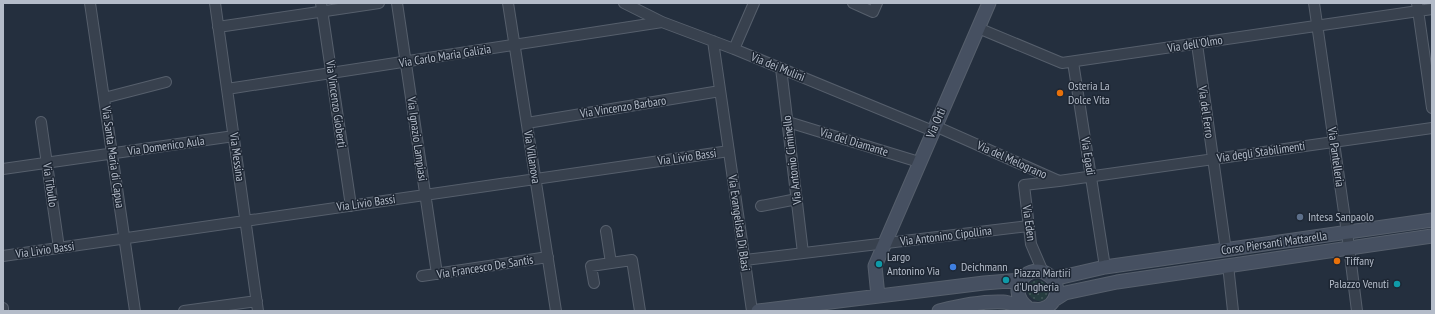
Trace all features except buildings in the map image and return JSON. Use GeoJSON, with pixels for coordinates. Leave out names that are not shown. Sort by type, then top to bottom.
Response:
{"type":"FeatureCollection","features":[{"type":"Feature","properties":{"kind":"main road","name":"Via Orti"},"geometry":{"type":"LineString","coordinates":[[878,296],[875,266],[989,3]]}},
{"type":"Feature","properties":{"kind":"main road","name":"Corso Piersanti Mattarella"},"geometry":{"type":"LineString","coordinates":[[1048,275],[1226,251],[1432,220]]}},
{"type":"Feature","properties":{"kind":"main road","name":"Corso Piersanti Mattarella"},"geometry":{"type":"LineString","coordinates":[[1052,305],[1065,293],[1117,282],[1432,236]]}},
{"type":"Feature","properties":{"kind":"main road"},"geometry":{"type":"LineString","coordinates":[[939,311],[960,306],[991,302],[1002,302],[1031,309],[1043,309],[1052,305],[1057,289],[1048,275],[1033,272],[1028,273],[1020,280],[1018,285],[1018,295],[1023,304],[1031,309]]}},
{"type":"Feature","properties":{"kind":"main road"},"geometry":{"type":"LineString","coordinates":[[758,311],[984,283],[1020,280]]}},
{"type":"Feature","properties":{"kind":"main road"},"geometry":{"type":"LineString","coordinates":[[960,306],[989,311]]}},
{"type":"Feature","properties":{"kind":"street","name":"Via Santa Maria di Capua"},"geometry":{"type":"LineString","coordinates":[[90,3],[135,311]]}},
{"type":"Feature","properties":{"kind":"street","name":"Via Messina"},"geometry":{"type":"LineString","coordinates":[[215,3],[258,306]]}},
{"type":"Feature","properties":{"kind":"street"},"geometry":{"type":"LineString","coordinates":[[218,27],[321,7],[379,3]]}},
{"type":"Feature","properties":{"kind":"street","name":"Via Ignazio Lampiasi"},"geometry":{"type":"LineString","coordinates":[[398,3],[437,274]]}},
{"type":"Feature","properties":{"kind":"street","name":"Via Villanova"},"geometry":{"type":"LineString","coordinates":[[508,3],[556,311]]}},
{"type":"Feature","properties":{"kind":"street"},"geometry":{"type":"LineString","coordinates":[[734,49],[754,3]]}},
{"type":"Feature","properties":{"kind":"street"},"geometry":{"type":"LineString","coordinates":[[853,3],[875,8]]}},
{"type":"Feature","properties":{"kind":"street","name":"Via Pantelleria"},"geometry":{"type":"LineString","coordinates":[[1314,3],[1350,247],[1357,311]]}},
{"type":"Feature","properties":{"kind":"street"},"geometry":{"type":"LineString","coordinates":[[633,6],[634,26]]}},
{"type":"Feature","properties":{"kind":"street","name":"Via dei Mulini"},"geometry":{"type":"LineString","coordinates":[[633,6],[662,22],[734,49],[934,129]]}},
{"type":"Feature","properties":{"kind":"street","name":"Via Vincenzo Gioberti"},"geometry":{"type":"LineString","coordinates":[[321,7],[351,206]]}},
{"type":"Feature","properties":{"kind":"street"},"geometry":{"type":"LineString","coordinates":[[1418,7],[1432,108]]}},
{"type":"Feature","properties":{"kind":"street","name":"Via dell'Olmo"},"geometry":{"type":"LineString","coordinates":[[978,28],[1062,63],[1197,44],[1418,7],[1432,9]]}},
{"type":"Feature","properties":{"kind":"street","name":"Via Carlo Maria Galizia"},"geometry":{"type":"LineString","coordinates":[[227,89],[662,22]]}},
{"type":"Feature","properties":{"kind":"street","name":"Via Evangelista Di Blasi"},"geometry":{"type":"LineString","coordinates":[[713,41],[752,311]]}},
{"type":"Feature","properties":{"kind":"street","name":"Via del Ferro"},"geometry":{"type":"LineString","coordinates":[[1197,44],[1226,251]]}},
{"type":"Feature","properties":{"kind":"street","name":"Via Egadi"},"geometry":{"type":"LineString","coordinates":[[1073,62],[1102,250],[1110,267]]}},
{"type":"Feature","properties":{"kind":"street","name":"Via Antonio Ciminello"},"geometry":{"type":"LineString","coordinates":[[781,68],[803,253]]}},
{"type":"Feature","properties":{"kind":"street"},"geometry":{"type":"LineString","coordinates":[[104,98],[166,82]]}},
{"type":"Feature","properties":{"kind":"street","name":"Via Vincenzo Barbaro"},"geometry":{"type":"LineString","coordinates":[[526,123],[720,91]]}},
{"type":"Feature","properties":{"kind":"street","name":"Via Tibullo"},"geometry":{"type":"LineString","coordinates":[[41,122],[59,248]]}},
{"type":"Feature","properties":{"kind":"street","name":"Via del Diamante"},"geometry":{"type":"LineString","coordinates":[[788,122],[919,162]]}},
{"type":"Feature","properties":{"kind":"street","name":"Via degli Stabilimenti"},"geometry":{"type":"LineString","coordinates":[[1091,177],[1432,128]]}},
{"type":"Feature","properties":{"kind":"street","name":"Via del Melograno"},"geometry":{"type":"LineString","coordinates":[[934,129],[1059,181],[1091,177]]}},
{"type":"Feature","properties":{"kind":"street","name":"Via Domenico Aula"},"geometry":{"type":"LineString","coordinates":[[3,169],[234,136]]}},
{"type":"Feature","properties":{"kind":"street","name":"Via Livio Bassi"},"geometry":{"type":"LineString","coordinates":[[3,256],[729,151]]}},
{"type":"Feature","properties":{"kind":"street","name":"Via Eden"},"geometry":{"type":"LineString","coordinates":[[1048,275],[1037,259],[1031,244],[1024,186],[1059,181]]}},
{"type":"Feature","properties":{"kind":"street"},"geometry":{"type":"LineString","coordinates":[[761,206],[797,199]]}},
{"type":"Feature","properties":{"kind":"street","name":"Via Antonino Cipollina"},"geometry":{"type":"LineString","coordinates":[[745,260],[1029,226]]}},
{"type":"Feature","properties":{"kind":"street"},"geometry":{"type":"LineString","coordinates":[[606,231],[611,263]]}},
{"type":"Feature","properties":{"kind":"street","name":"Via Francesco De Santis"},"geometry":{"type":"LineString","coordinates":[[422,276],[548,257]]}},
{"type":"Feature","properties":{"kind":"street"},"geometry":{"type":"LineString","coordinates":[[594,283],[591,266],[632,260],[640,311]]}},
{"type":"Feature","properties":{"kind":"street"},"geometry":{"type":"LineString","coordinates":[[1228,265],[1233,311]]}},
{"type":"Feature","properties":{"kind":"street"},"geometry":{"type":"LineString","coordinates":[[184,311],[258,306]]}},
{"type":"Feature","properties":{"kind":"green space"},"geometry":{"type":"Polygon","coordinates":[[[1037,280],[1042,281],[1048,288],[1048,293],[1045,299],[1041,301],[1035,300],[1031,297],[1027,288],[1030,283],[1037,280]]]}},
{"type":"Feature","properties":{"kind":"place","name":"Osteria La Dolce Vita"},"geometry":{"type":"Point","coordinates":[1060,93]}},
{"type":"Feature","properties":{"kind":"place","name":"Intesa Sanpaolo"},"geometry":{"type":"Point","coordinates":[1300,217]}},
{"type":"Feature","properties":{"kind":"place","name":"Tiffany"},"geometry":{"type":"Point","coordinates":[1337,261]}},
{"type":"Feature","properties":{"kind":"place","name":"Largo Antonino Via"},"geometry":{"type":"Point","coordinates":[879,264]}},
{"type":"Feature","properties":{"kind":"place","name":"Deichmann"},"geometry":{"type":"Point","coordinates":[953,267]}},
{"type":"Feature","properties":{"kind":"place","name":"Piazza Martiri d'Ungheria"},"geometry":{"type":"Point","coordinates":[1006,280]}},
{"type":"Feature","properties":{"kind":"place","name":"Palazzo Venuti"},"geometry":{"type":"Point","coordinates":[1397,284]}}]}
